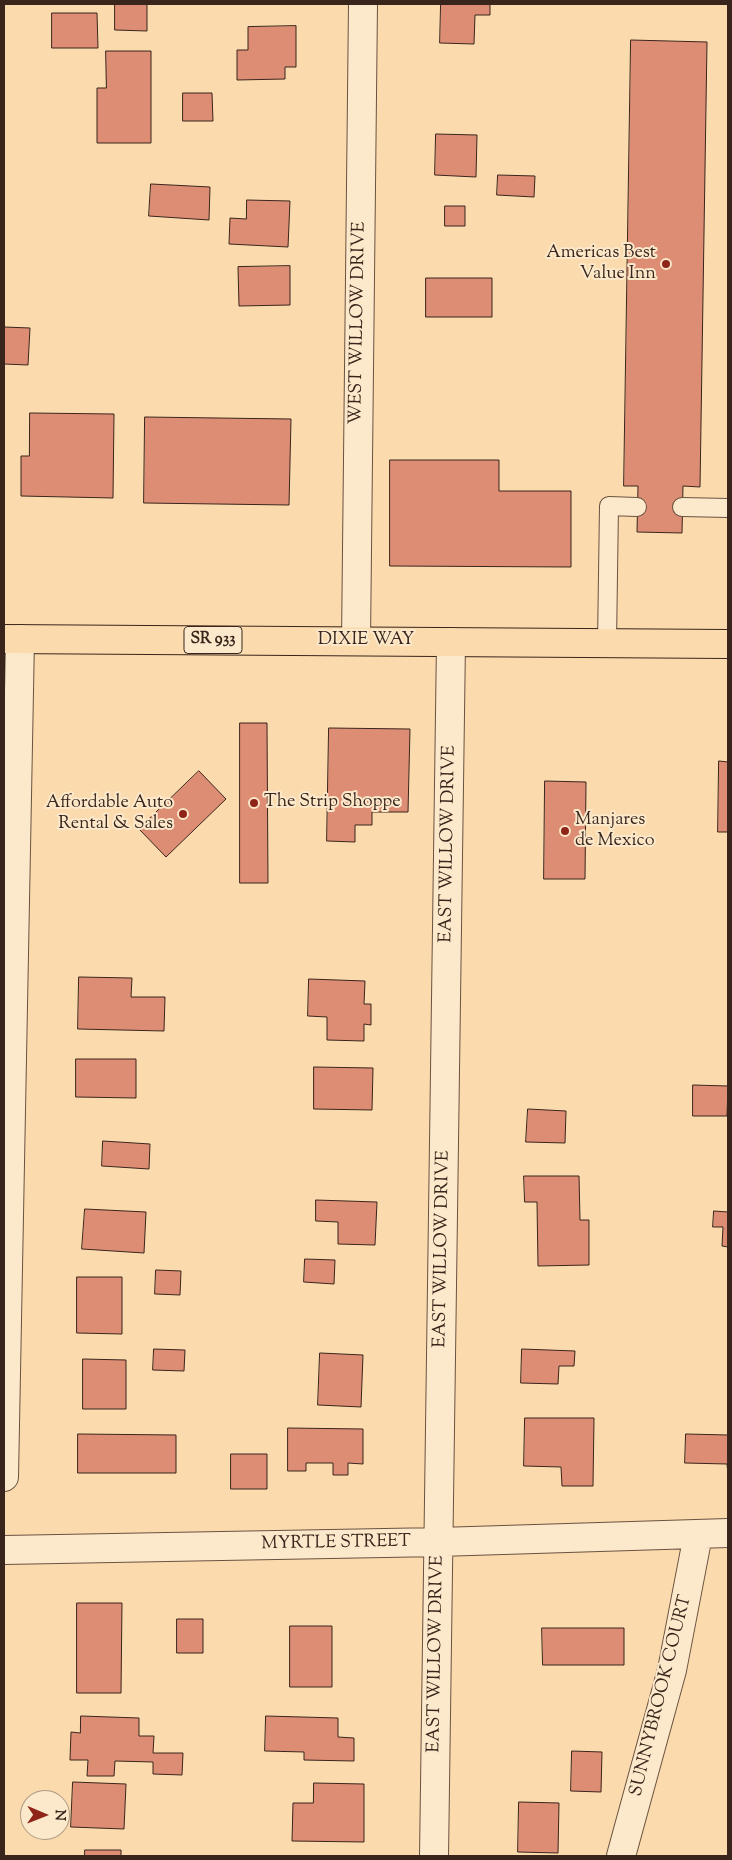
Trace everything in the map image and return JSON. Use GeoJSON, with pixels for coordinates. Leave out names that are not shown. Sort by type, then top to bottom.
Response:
{"type":"FeatureCollection","features":[{"type":"Feature","properties":{"kind":"main road","name":"DIXIE WAY"},"geometry":{"type":"LineString","coordinates":[[12,639],[728,644]]}},
{"type":"Feature","properties":{"kind":"street","name":"WEST WILLOW DRIVE"},"geometry":{"type":"LineString","coordinates":[[356,641],[363,4]]}},
{"type":"Feature","properties":{"kind":"street"},"geometry":{"type":"LineString","coordinates":[[4,1477],[12,639]]}},
{"type":"Feature","properties":{"kind":"street","name":"EAST WILLOW DRIVE"},"geometry":{"type":"LineString","coordinates":[[434,1856],[452,642]]}},
{"type":"Feature","properties":{"kind":"street","name":"MYRTLE STREET"},"geometry":{"type":"LineString","coordinates":[[4,1550],[439,1542],[728,1533]]}},
{"type":"Feature","properties":{"kind":"street","name":"SUNNYBROOK COURT"},"geometry":{"type":"LineString","coordinates":[[621,1856],[672,1670],[698,1535]]}},
{"type":"Feature","properties":{"kind":"lane"},"geometry":{"type":"LineString","coordinates":[[607,643],[609,506],[637,506]]}},
{"type":"Feature","properties":{"kind":"lane"},"geometry":{"type":"LineString","coordinates":[[682,507],[728,508]]}},
{"type":"Feature","properties":{"kind":"building"},"geometry":{"type":"Polygon","coordinates":[[[115,4],[147,4],[147,31],[115,30],[115,4]]]}},
{"type":"Feature","properties":{"kind":"building"},"geometry":{"type":"Polygon","coordinates":[[[441,4],[490,4],[490,15],[475,15],[474,44],[440,43],[441,4]]]}},
{"type":"Feature","properties":{"kind":"building"},"geometry":{"type":"Polygon","coordinates":[[[52,13],[97,13],[98,48],[52,48],[52,13]]]}},
{"type":"Feature","properties":{"kind":"building"},"geometry":{"type":"Polygon","coordinates":[[[296,26],[296,67],[285,67],[285,79],[237,80],[237,50],[248,50],[248,27],[296,26]]]}},
{"type":"Feature","properties":{"kind":"building","name":"Americas Best Value Inn"},"geometry":{"type":"Polygon","coordinates":[[[631,40],[707,42],[700,487],[683,486],[682,533],[637,532],[638,486],[624,486],[631,40]]]}},
{"type":"Feature","properties":{"kind":"building"},"geometry":{"type":"Polygon","coordinates":[[[106,51],[151,51],[151,143],[97,143],[97,88],[106,88],[106,51]]]}},
{"type":"Feature","properties":{"kind":"building"},"geometry":{"type":"Polygon","coordinates":[[[183,93],[212,93],[213,121],[183,121],[183,93]]]}},
{"type":"Feature","properties":{"kind":"building"},"geometry":{"type":"Polygon","coordinates":[[[436,134],[477,135],[476,177],[435,175],[436,134]]]}},
{"type":"Feature","properties":{"kind":"building"},"geometry":{"type":"Polygon","coordinates":[[[498,175],[535,176],[534,197],[497,195],[498,175]]]}},
{"type":"Feature","properties":{"kind":"building"},"geometry":{"type":"Polygon","coordinates":[[[151,184],[210,187],[209,220],[149,216],[151,184]]]}},
{"type":"Feature","properties":{"kind":"building"},"geometry":{"type":"Polygon","coordinates":[[[247,200],[290,201],[288,247],[229,244],[230,218],[246,219],[247,200]]]}},
{"type":"Feature","properties":{"kind":"building"},"geometry":{"type":"Polygon","coordinates":[[[445,206],[465,206],[465,226],[445,226],[445,206]]]}},
{"type":"Feature","properties":{"kind":"building"},"geometry":{"type":"Polygon","coordinates":[[[290,266],[290,305],[239,306],[238,267],[290,266]]]}},
{"type":"Feature","properties":{"kind":"building"},"geometry":{"type":"Polygon","coordinates":[[[426,278],[492,278],[492,317],[426,317],[426,278]]]}},
{"type":"Feature","properties":{"kind":"building"},"geometry":{"type":"Polygon","coordinates":[[[4,327],[30,328],[28,365],[4,364],[4,327]]]}},
{"type":"Feature","properties":{"kind":"building"},"geometry":{"type":"Polygon","coordinates":[[[30,413],[114,414],[113,498],[21,496],[21,456],[29,456],[30,413]]]}},
{"type":"Feature","properties":{"kind":"building"},"geometry":{"type":"Polygon","coordinates":[[[145,417],[291,419],[289,505],[144,503],[145,417]]]}},
{"type":"Feature","properties":{"kind":"building"},"geometry":{"type":"Polygon","coordinates":[[[390,460],[499,460],[499,491],[571,491],[571,567],[390,566],[390,460]]]}},
{"type":"Feature","properties":{"kind":"building","name":"The Strip Shoppe"},"geometry":{"type":"Polygon","coordinates":[[[240,723],[267,723],[268,883],[240,883],[240,723]]]}},
{"type":"Feature","properties":{"kind":"building"},"geometry":{"type":"Polygon","coordinates":[[[329,728],[410,729],[408,812],[372,812],[372,825],[355,825],[355,842],[327,841],[329,728]]]}},
{"type":"Feature","properties":{"kind":"building"},"geometry":{"type":"Polygon","coordinates":[[[719,761],[728,762],[728,832],[718,832],[719,761]]]}},
{"type":"Feature","properties":{"kind":"building","name":"Affordable Auto Rental & Sales"},"geometry":{"type":"Polygon","coordinates":[[[199,771],[226,799],[166,857],[139,829],[199,771]]]}},
{"type":"Feature","properties":{"kind":"building","name":"Manjares de Mexico"},"geometry":{"type":"Polygon","coordinates":[[[545,781],[586,782],[585,879],[544,879],[545,781]]]}},
{"type":"Feature","properties":{"kind":"building"},"geometry":{"type":"Polygon","coordinates":[[[79,977],[132,978],[131,997],[165,997],[164,1031],[78,1029],[79,977]]]}},
{"type":"Feature","properties":{"kind":"building"},"geometry":{"type":"Polygon","coordinates":[[[309,979],[365,981],[364,1004],[371,1004],[371,1025],[364,1024],[364,1041],[327,1040],[327,1017],[308,1016],[309,979]]]}},
{"type":"Feature","properties":{"kind":"building"},"geometry":{"type":"Polygon","coordinates":[[[76,1059],[136,1059],[136,1098],[76,1097],[76,1059]]]}},
{"type":"Feature","properties":{"kind":"building"},"geometry":{"type":"Polygon","coordinates":[[[314,1067],[373,1068],[372,1110],[314,1109],[314,1067]]]}},
{"type":"Feature","properties":{"kind":"building"},"geometry":{"type":"Polygon","coordinates":[[[693,1085],[728,1086],[727,1116],[693,1116],[693,1085]]]}},
{"type":"Feature","properties":{"kind":"building"},"geometry":{"type":"Polygon","coordinates":[[[528,1109],[566,1111],[565,1143],[526,1142],[528,1109]]]}},
{"type":"Feature","properties":{"kind":"building"},"geometry":{"type":"Polygon","coordinates":[[[103,1141],[150,1144],[149,1169],[102,1166],[103,1141]]]}},
{"type":"Feature","properties":{"kind":"building"},"geometry":{"type":"Polygon","coordinates":[[[524,1176],[579,1176],[580,1220],[589,1220],[589,1265],[538,1266],[537,1202],[525,1202],[524,1176]]]}},
{"type":"Feature","properties":{"kind":"building"},"geometry":{"type":"Polygon","coordinates":[[[316,1200],[377,1202],[375,1245],[338,1244],[338,1222],[316,1221],[316,1200]]]}},
{"type":"Feature","properties":{"kind":"building"},"geometry":{"type":"Polygon","coordinates":[[[85,1209],[146,1212],[144,1253],[82,1249],[85,1209]]]}},
{"type":"Feature","properties":{"kind":"building"},"geometry":{"type":"Polygon","coordinates":[[[714,1211],[728,1212],[728,1247],[722,1246],[723,1227],[713,1227],[714,1211]]]}},
{"type":"Feature","properties":{"kind":"building"},"geometry":{"type":"Polygon","coordinates":[[[305,1259],[335,1260],[334,1284],[304,1282],[305,1259]]]}},
{"type":"Feature","properties":{"kind":"building"},"geometry":{"type":"Polygon","coordinates":[[[156,1270],[181,1271],[180,1295],[155,1294],[156,1270]]]}},
{"type":"Feature","properties":{"kind":"building"},"geometry":{"type":"Polygon","coordinates":[[[77,1277],[122,1277],[122,1334],[77,1333],[77,1277]]]}},
{"type":"Feature","properties":{"kind":"building"},"geometry":{"type":"Polygon","coordinates":[[[154,1349],[185,1350],[184,1371],[153,1370],[154,1349]]]}},
{"type":"Feature","properties":{"kind":"building"},"geometry":{"type":"Polygon","coordinates":[[[522,1349],[575,1351],[574,1366],[559,1366],[558,1384],[521,1383],[522,1349]]]}},
{"type":"Feature","properties":{"kind":"building"},"geometry":{"type":"Polygon","coordinates":[[[320,1353],[363,1355],[361,1407],[318,1405],[320,1353]]]}},
{"type":"Feature","properties":{"kind":"building"},"geometry":{"type":"Polygon","coordinates":[[[83,1359],[126,1360],[126,1409],[83,1409],[83,1359]]]}},
{"type":"Feature","properties":{"kind":"building"},"geometry":{"type":"Polygon","coordinates":[[[525,1418],[594,1418],[593,1486],[562,1486],[561,1467],[524,1466],[525,1418]]]}},
{"type":"Feature","properties":{"kind":"building"},"geometry":{"type":"Polygon","coordinates":[[[288,1428],[363,1429],[363,1464],[348,1463],[348,1475],[333,1475],[333,1463],[306,1463],[306,1471],[288,1471],[288,1428]]]}},
{"type":"Feature","properties":{"kind":"building"},"geometry":{"type":"Polygon","coordinates":[[[78,1434],[176,1435],[176,1473],[78,1473],[78,1434]]]}},
{"type":"Feature","properties":{"kind":"building"},"geometry":{"type":"Polygon","coordinates":[[[686,1434],[728,1435],[728,1475],[727,1464],[685,1463],[686,1434]]]}},
{"type":"Feature","properties":{"kind":"building"},"geometry":{"type":"Polygon","coordinates":[[[231,1454],[267,1454],[267,1489],[231,1489],[231,1454]]]}},
{"type":"Feature","properties":{"kind":"building"},"geometry":{"type":"Polygon","coordinates":[[[77,1603],[122,1603],[121,1693],[77,1693],[77,1603]]]}},
{"type":"Feature","properties":{"kind":"building"},"geometry":{"type":"Polygon","coordinates":[[[177,1619],[203,1619],[203,1653],[177,1653],[177,1619]]]}},
{"type":"Feature","properties":{"kind":"building"},"geometry":{"type":"Polygon","coordinates":[[[290,1626],[332,1626],[332,1687],[290,1687],[290,1626]]]}},
{"type":"Feature","properties":{"kind":"building"},"geometry":{"type":"Polygon","coordinates":[[[542,1628],[624,1628],[624,1665],[543,1665],[542,1628]]]}},
{"type":"Feature","properties":{"kind":"building"},"geometry":{"type":"Polygon","coordinates":[[[81,1716],[139,1718],[139,1736],[154,1736],[153,1753],[183,1753],[182,1775],[153,1774],[153,1762],[115,1761],[114,1776],[87,1776],[88,1760],[70,1760],[71,1732],[80,1733],[81,1716]]]}},
{"type":"Feature","properties":{"kind":"building"},"geometry":{"type":"Polygon","coordinates":[[[266,1716],[338,1718],[338,1737],[354,1738],[354,1761],[304,1760],[304,1752],[265,1751],[266,1716]]]}},
{"type":"Feature","properties":{"kind":"building"},"geometry":{"type":"Polygon","coordinates":[[[572,1751],[602,1752],[601,1792],[571,1791],[572,1751]]]}},
{"type":"Feature","properties":{"kind":"building"},"geometry":{"type":"Polygon","coordinates":[[[73,1782],[126,1784],[124,1829],[71,1827],[73,1782]]]}},
{"type":"Feature","properties":{"kind":"building"},"geometry":{"type":"Polygon","coordinates":[[[314,1783],[364,1784],[364,1842],[292,1841],[293,1803],[313,1803],[314,1783]]]}},
{"type":"Feature","properties":{"kind":"building"},"geometry":{"type":"Polygon","coordinates":[[[519,1802],[559,1803],[558,1853],[518,1852],[519,1802]]]}},
{"type":"Feature","properties":{"kind":"building"},"geometry":{"type":"Polygon","coordinates":[[[85,1850],[121,1850],[121,1856],[85,1856],[85,1850]]]}},
{"type":"Feature","properties":{"kind":"place","name":"Americas Best Value Inn"},"geometry":{"type":"Point","coordinates":[666,264]}},
{"type":"Feature","properties":{"kind":"place","name":"The Strip Shoppe"},"geometry":{"type":"Point","coordinates":[254,803]}},
{"type":"Feature","properties":{"kind":"place","name":"Affordable Auto Rental & Sales"},"geometry":{"type":"Point","coordinates":[183,814]}},
{"type":"Feature","properties":{"kind":"place","name":"Manjares de Mexico"},"geometry":{"type":"Point","coordinates":[565,831]}}]}
